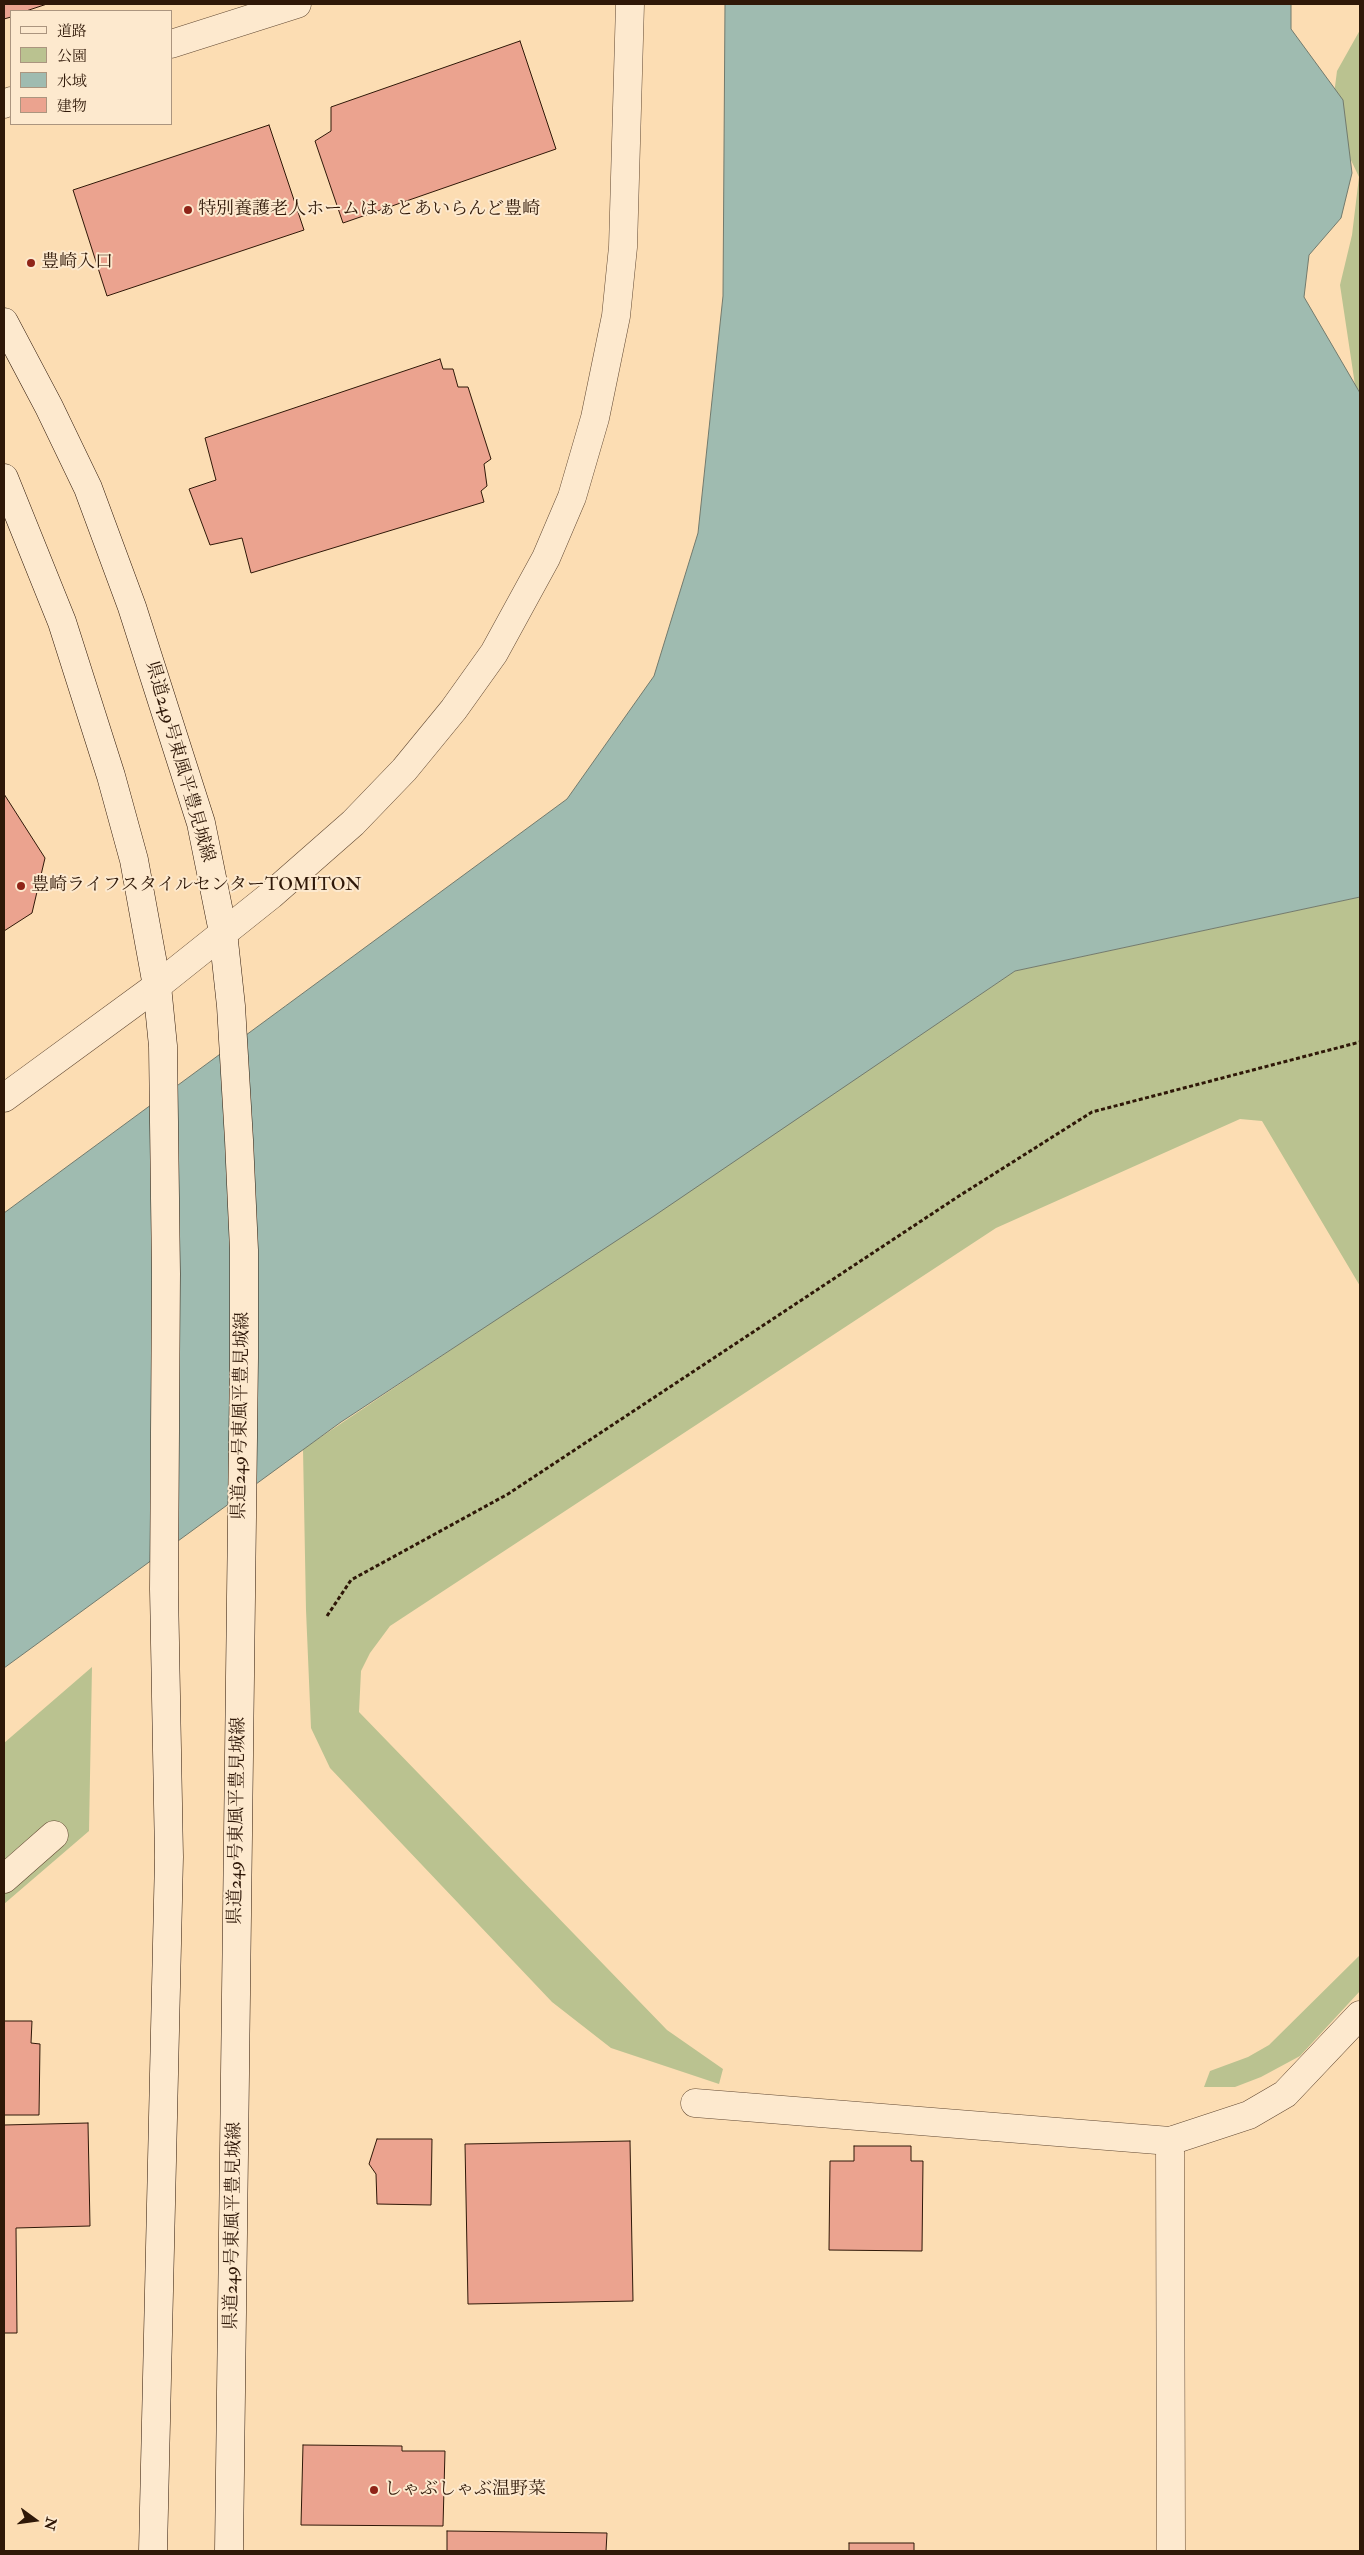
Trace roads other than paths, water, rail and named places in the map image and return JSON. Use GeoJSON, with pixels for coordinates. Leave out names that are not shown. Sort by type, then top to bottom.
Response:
{"type":"FeatureCollection","features":[{"type":"Feature","properties":{"kind":"main road"},"geometry":{"type":"LineString","coordinates":[[172,44],[297,4]]}},
{"type":"Feature","properties":{"kind":"main road"},"geometry":{"type":"LineString","coordinates":[[4,1098],[157,986],[271,895],[333,841],[404,770],[454,709],[494,653],[546,558],[572,497],[593,426],[616,316],[624,247],[630,4]]}},
{"type":"Feature","properties":{"kind":"main road","name":"県道249号東風平豊見城線"},"geometry":{"type":"LineString","coordinates":[[4,322],[88,488],[132,607],[200,823],[223,932],[231,1006],[244,1250],[229,2551]]}},
{"type":"Feature","properties":{"kind":"main road"},"geometry":{"type":"LineString","coordinates":[[4,478],[62,622],[111,776],[134,860],[157,986],[163,1046],[166,1265],[164,1589],[169,1857],[152,2551]]}},
{"type":"Feature","properties":{"kind":"main road"},"geometry":{"type":"LineString","coordinates":[[4,1879],[54,1835]]}},
{"type":"Feature","properties":{"kind":"main road"},"geometry":{"type":"LineString","coordinates":[[695,2103],[1170,2141],[1249,2115],[1285,2094],[1360,2015]]}},
{"type":"Feature","properties":{"kind":"main road"},"geometry":{"type":"LineString","coordinates":[[1170,2141],[1171,2551]]}},
{"type":"Feature","properties":{"kind":"water"},"geometry":{"type":"Polygon","coordinates":[[[725,4],[1291,4],[1291,29],[1343,100],[1352,173],[1341,218],[1309,255],[1304,297],[1360,393],[1360,897],[1015,971],[654,1216],[341,1422],[4,1668],[4,1213],[567,799],[654,676],[698,533],[723,296],[725,4]]]}},
{"type":"Feature","properties":{"kind":"place","name":"特別養護老人ホームはぁとあいらんど豊崎"},"geometry":{"type":"Point","coordinates":[188,210]}},
{"type":"Feature","properties":{"kind":"place","name":"豊崎入口"},"geometry":{"type":"Point","coordinates":[31,263]}},
{"type":"Feature","properties":{"kind":"place","name":"豊崎ライフスタイルセンターTOMITON"},"geometry":{"type":"Point","coordinates":[21,886]}},
{"type":"Feature","properties":{"kind":"place","name":"しゃぶしゃぶ温野菜"},"geometry":{"type":"Point","coordinates":[374,2490]}}]}
